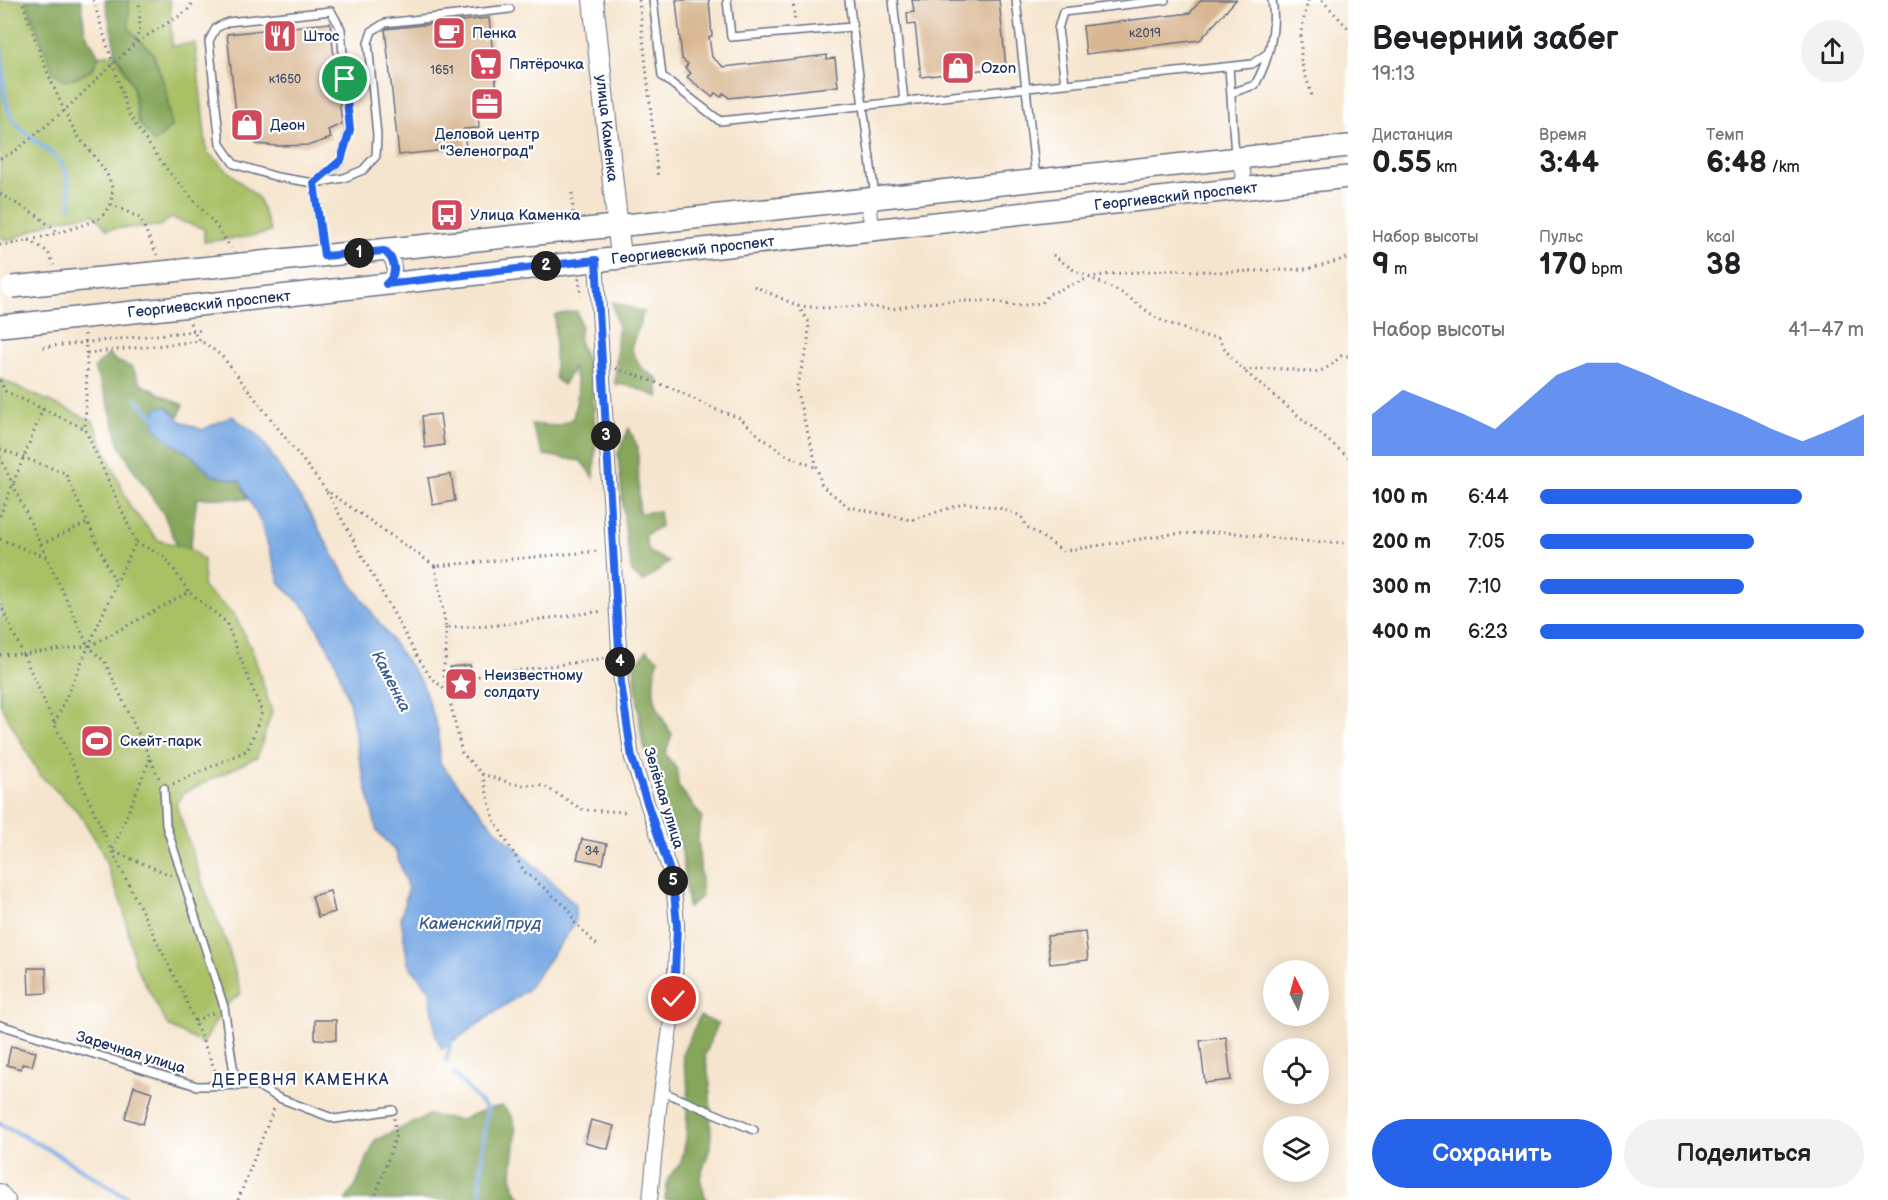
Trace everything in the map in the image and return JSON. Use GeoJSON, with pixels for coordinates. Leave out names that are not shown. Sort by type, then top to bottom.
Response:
{"type":"FeatureCollection","features":[{"type":"Feature","properties":{"kind":"main road","name":"улица Каменка"},"geometry":{"type":"LineString","coordinates":[[593,0],[621,257]]}},
{"type":"Feature","properties":{"kind":"main road","name":"Георгиевский проспект"},"geometry":{"type":"LineString","coordinates":[[6,288],[165,265],[384,251],[1348,146]]}},
{"type":"Feature","properties":{"kind":"main road","name":"Георгиевский проспект"},"geometry":{"type":"LineString","coordinates":[[0,326],[189,312],[386,284],[1348,177]]}},
{"type":"Feature","properties":{"kind":"street"},"geometry":{"type":"LineString","coordinates":[[1235,159],[1243,174],[1241,185],[1236,190]]}},
{"type":"Feature","properties":{"kind":"street"},"geometry":{"type":"LineString","coordinates":[[875,199],[868,215],[870,221],[879,229]]}},
{"type":"Feature","properties":{"kind":"street"},"geometry":{"type":"LineString","coordinates":[[384,251],[393,260],[395,267],[391,279],[386,284]]}},
{"type":"Feature","properties":{"kind":"street","name":"Зелёная улица"},"geometry":{"type":"LineString","coordinates":[[596,260],[621,683],[632,758],[673,880],[677,926],[674,999],[661,1091],[650,1200]]}},
{"type":"Feature","properties":{"kind":"street"},"geometry":{"type":"LineString","coordinates":[[0,1191],[8,1200]]}},
{"type":"Feature","properties":{"kind":"lane"},"geometry":{"type":"LineString","coordinates":[[653,0],[662,76],[720,121],[1229,67],[1251,64],[1268,53]]}},
{"type":"Feature","properties":{"kind":"lane"},"geometry":{"type":"LineString","coordinates":[[727,0],[731,37],[852,27]]}},
{"type":"Feature","properties":{"kind":"lane"},"geometry":{"type":"LineString","coordinates":[[849,0],[875,199]]}},
{"type":"Feature","properties":{"kind":"lane"},"geometry":{"type":"LineString","coordinates":[[893,0],[904,101]]}},
{"type":"Feature","properties":{"kind":"lane"},"geometry":{"type":"LineString","coordinates":[[1017,0],[1036,181]]}},
{"type":"Feature","properties":{"kind":"lane"},"geometry":{"type":"LineString","coordinates":[[1065,84],[1058,29],[1063,12],[1165,0]]}},
{"type":"Feature","properties":{"kind":"lane"},"geometry":{"type":"LineString","coordinates":[[1231,93],[1255,85],[1264,68],[1274,11],[1272,0]]}},
{"type":"Feature","properties":{"kind":"lane"},"geometry":{"type":"LineString","coordinates":[[314,183],[341,160],[350,130],[341,29],[331,11],[228,22],[216,28],[209,41],[220,144],[234,164],[277,177],[314,183],[344,178],[363,170],[376,156],[377,135],[368,43],[372,32],[385,23],[510,9]]}},
{"type":"Feature","properties":{"kind":"lane"},"geometry":{"type":"LineString","coordinates":[[1229,67],[1235,159]]}},
{"type":"Feature","properties":{"kind":"lane"},"geometry":{"type":"LineString","coordinates":[[314,183],[324,256]]}},
{"type":"Feature","properties":{"kind":"lane"},"geometry":{"type":"LineString","coordinates":[[164,788],[166,825],[224,1007],[236,1086]]}},
{"type":"Feature","properties":{"kind":"lane","name":"Заречная улица"},"geometry":{"type":"LineString","coordinates":[[0,1025],[197,1086],[256,1085],[279,1098],[335,1119],[393,1110]]}},
{"type":"Feature","properties":{"kind":"lane"},"geometry":{"type":"LineString","coordinates":[[661,1091],[754,1130]]}},
{"type":"Feature","properties":{"kind":"path"},"geometry":{"type":"LineString","coordinates":[[0,244],[7,245],[99,219],[111,204],[112,185],[101,165],[76,132],[52,83],[22,0]]}},
{"type":"Feature","properties":{"kind":"path"},"geometry":{"type":"LineString","coordinates":[[93,0],[128,112],[169,172],[214,223],[231,249]]}},
{"type":"Feature","properties":{"kind":"path"},"geometry":{"type":"LineString","coordinates":[[135,43],[140,28],[139,0]]}},
{"type":"Feature","properties":{"kind":"path"},"geometry":{"type":"LineString","coordinates":[[0,158],[14,152],[66,109],[135,43],[187,11],[195,0]]}},
{"type":"Feature","properties":{"kind":"path"},"geometry":{"type":"LineString","coordinates":[[639,0],[658,179]]}},
{"type":"Feature","properties":{"kind":"path"},"geometry":{"type":"LineString","coordinates":[[793,0],[795,32]]}},
{"type":"Feature","properties":{"kind":"path"},"geometry":{"type":"LineString","coordinates":[[1308,0],[1301,32],[1301,61],[1312,96]]}},
{"type":"Feature","properties":{"kind":"path"},"geometry":{"type":"LineString","coordinates":[[1322,0],[1348,28]]}},
{"type":"Feature","properties":{"kind":"path"},"geometry":{"type":"LineString","coordinates":[[0,194],[38,216],[57,232]]}},
{"type":"Feature","properties":{"kind":"path"},"geometry":{"type":"LineString","coordinates":[[111,204],[140,218],[165,265]]}},
{"type":"Feature","properties":{"kind":"path"},"geometry":{"type":"LineString","coordinates":[[1053,255],[1072,269],[1124,294],[1158,319],[1200,335],[1218,338],[1243,370],[1348,456]]}},
{"type":"Feature","properties":{"kind":"path"},"geometry":{"type":"LineString","coordinates":[[754,286],[798,306],[826,308],[862,306],[892,309],[922,303],[989,301],[1017,306],[1042,303],[1049,294],[1091,277],[1109,274],[1168,270],[1229,272],[1307,269],[1348,258]]}},
{"type":"Feature","properties":{"kind":"path"},"geometry":{"type":"LineString","coordinates":[[798,306],[809,322],[808,344],[796,389],[822,486],[849,507],[911,520],[966,503],[999,508],[1021,516],[1027,527],[1063,551],[1173,534],[1226,532],[1348,543]]}},
{"type":"Feature","properties":{"kind":"path"},"geometry":{"type":"LineString","coordinates":[[189,312],[197,338],[222,356],[326,490],[417,656],[429,676],[447,692]]}},
{"type":"Feature","properties":{"kind":"path"},"geometry":{"type":"LineString","coordinates":[[43,347],[204,330]]}},
{"type":"Feature","properties":{"kind":"path"},"geometry":{"type":"LineString","coordinates":[[86,353],[201,341]]}},
{"type":"Feature","properties":{"kind":"path"},"geometry":{"type":"LineString","coordinates":[[1243,370],[1285,369],[1311,374],[1332,365],[1341,356],[1348,356]]}},
{"type":"Feature","properties":{"kind":"path"},"geometry":{"type":"LineString","coordinates":[[602,362],[672,388],[714,409],[740,418],[761,437],[786,454],[817,468]]}},
{"type":"Feature","properties":{"kind":"path"},"geometry":{"type":"LineString","coordinates":[[0,457],[88,646],[105,662],[164,788],[248,750],[262,712],[226,622],[189,592],[165,557],[136,542],[85,429],[87,367]]}},
{"type":"Feature","properties":{"kind":"path"},"geometry":{"type":"LineString","coordinates":[[0,380],[4,391],[85,429]]}},
{"type":"Feature","properties":{"kind":"path"},"geometry":{"type":"LineString","coordinates":[[0,516],[43,409]]}},
{"type":"Feature","properties":{"kind":"path"},"geometry":{"type":"LineString","coordinates":[[0,448],[65,474],[116,584]]}},
{"type":"Feature","properties":{"kind":"path"},"geometry":{"type":"LineString","coordinates":[[326,490],[435,566],[613,550]]}},
{"type":"Feature","properties":{"kind":"path"},"geometry":{"type":"LineString","coordinates":[[41,544],[87,523]]}},
{"type":"Feature","properties":{"kind":"path"},"geometry":{"type":"LineString","coordinates":[[0,539],[48,558]]}},
{"type":"Feature","properties":{"kind":"path"},"geometry":{"type":"LineString","coordinates":[[54,725],[136,542]]}},
{"type":"Feature","properties":{"kind":"path"},"geometry":{"type":"LineString","coordinates":[[435,566],[446,628],[446,654],[443,671],[462,753],[482,774],[494,820],[524,871],[569,909],[575,923],[598,946]]}},
{"type":"Feature","properties":{"kind":"path"},"geometry":{"type":"LineString","coordinates":[[0,655],[88,646],[189,592]]}},
{"type":"Feature","properties":{"kind":"path"},"geometry":{"type":"LineString","coordinates":[[0,604],[111,851],[195,1021],[217,1076],[217,1086]]}},
{"type":"Feature","properties":{"kind":"path"},"geometry":{"type":"LineString","coordinates":[[446,628],[498,625],[605,611]]}},
{"type":"Feature","properties":{"kind":"path"},"geometry":{"type":"LineString","coordinates":[[472,677],[608,658]]}},
{"type":"Feature","properties":{"kind":"path"},"geometry":{"type":"LineString","coordinates":[[111,851],[150,759]]}},
{"type":"Feature","properties":{"kind":"path"},"geometry":{"type":"LineString","coordinates":[[482,774],[514,784],[544,786],[583,810],[628,812]]}},
{"type":"Feature","properties":{"kind":"path"},"geometry":{"type":"LineString","coordinates":[[111,851],[184,880]]}},
{"type":"Feature","properties":{"kind":"path"},"geometry":{"type":"LineString","coordinates":[[195,1021],[224,1007]]}},
{"type":"Feature","properties":{"kind":"path"},"geometry":{"type":"LineString","coordinates":[[238,1200],[279,1098]]}},
{"type":"Feature","properties":{"kind":"path"},"geometry":{"type":"LineString","coordinates":[[374,1200],[396,1136],[393,1110]]}},
{"type":"Feature","properties":{"kind":"green space"},"geometry":{"type":"Polygon","coordinates":[[[0,0],[26,0],[54,73],[93,69],[99,56],[116,53],[133,87],[138,121],[171,127],[166,90],[153,53],[129,29],[129,0],[170,0],[172,46],[195,43],[207,152],[259,199],[271,232],[204,242],[204,229],[171,218],[160,226],[106,229],[94,214],[53,221],[11,240],[0,238],[0,0]]]}},
{"type":"Feature","properties":{"kind":"green space"},"geometry":{"type":"Polygon","coordinates":[[[26,0],[81,0],[85,32],[99,56],[89,71],[82,76],[65,81],[54,73],[26,0]]]}},
{"type":"Feature","properties":{"kind":"green space"},"geometry":{"type":"Polygon","coordinates":[[[105,0],[129,0],[129,29],[153,53],[166,90],[171,127],[154,143],[138,121],[133,87],[116,53],[105,0]]]}},
{"type":"Feature","properties":{"kind":"green space"},"geometry":{"type":"Polygon","coordinates":[[[612,302],[644,312],[631,348],[641,368],[657,378],[659,397],[630,386],[615,384],[618,328],[612,302]]]}},
{"type":"Feature","properties":{"kind":"green space"},"geometry":{"type":"Polygon","coordinates":[[[577,311],[581,326],[579,340],[591,374],[596,439],[594,478],[581,461],[544,455],[531,424],[557,426],[573,419],[578,393],[574,368],[563,385],[555,378],[555,315],[577,311]]]}},
{"type":"Feature","properties":{"kind":"green space"},"geometry":{"type":"Polygon","coordinates":[[[109,354],[116,361],[132,367],[141,384],[183,405],[179,416],[166,406],[171,443],[190,454],[212,475],[240,481],[248,499],[197,498],[190,549],[177,545],[163,513],[120,446],[107,399],[94,369],[109,354]]]}},
{"type":"Feature","properties":{"kind":"green space"},"geometry":{"type":"Polygon","coordinates":[[[0,379],[93,421],[130,507],[158,540],[190,549],[204,560],[203,588],[234,614],[253,652],[272,712],[257,757],[184,793],[176,804],[204,887],[227,944],[241,993],[224,1007],[203,1044],[168,1026],[135,965],[124,911],[100,847],[78,812],[39,774],[0,704],[0,379]]]}},
{"type":"Feature","properties":{"kind":"green space"},"geometry":{"type":"Polygon","coordinates":[[[629,428],[638,448],[639,513],[659,511],[661,526],[645,535],[649,552],[669,562],[643,582],[632,572],[626,538],[618,453],[629,428]]]}},
{"type":"Feature","properties":{"kind":"green space"},"geometry":{"type":"Polygon","coordinates":[[[647,650],[658,659],[654,680],[655,698],[657,707],[672,734],[665,754],[677,769],[678,786],[702,817],[698,836],[702,896],[688,908],[682,851],[642,740],[634,667],[647,650]]]}},
{"type":"Feature","properties":{"kind":"green space"},"geometry":{"type":"Polygon","coordinates":[[[700,1016],[718,1024],[705,1055],[710,1084],[711,1145],[700,1178],[706,1200],[665,1200],[668,1178],[681,1163],[686,1140],[688,1085],[682,1054],[700,1016]]]}},
{"type":"Feature","properties":{"kind":"green space"},"geometry":{"type":"Polygon","coordinates":[[[502,1106],[511,1116],[515,1127],[513,1183],[524,1200],[346,1200],[357,1183],[375,1140],[429,1115],[459,1120],[502,1106]]]}},
{"type":"Feature","properties":{"kind":"water","name":"Каменский пруд"},"geometry":{"type":"Polygon","coordinates":[[[166,406],[182,422],[202,430],[232,416],[259,436],[309,512],[343,572],[422,683],[438,730],[440,763],[493,827],[575,904],[575,923],[527,990],[442,1049],[436,1036],[430,990],[408,964],[401,918],[408,889],[396,852],[377,831],[359,757],[350,705],[335,660],[307,610],[280,583],[261,523],[240,481],[212,475],[190,454],[171,443],[154,427],[156,408],[166,406]]]}},
{"type":"Feature","properties":{"kind":"building"},"geometry":{"type":"Polygon","coordinates":[[[676,0],[709,0],[712,36],[709,37],[712,57],[724,67],[827,55],[827,59],[835,58],[838,86],[729,98],[724,93],[721,97],[715,93],[712,97],[687,77],[691,73],[685,68],[688,64],[682,59],[676,0]]]}},
{"type":"Feature","properties":{"kind":"building"},"geometry":{"type":"Polygon","coordinates":[[[912,0],[999,0],[1006,67],[921,77],[915,24],[908,25],[907,13],[914,12],[912,0]]]}},
{"type":"Feature","properties":{"kind":"building"},"geometry":{"type":"Polygon","coordinates":[[[1201,0],[1236,0],[1200,40],[1086,54],[1083,26],[1190,13],[1201,0]]]}},
{"type":"Feature","properties":{"kind":"building"},"geometry":{"type":"Polygon","coordinates":[[[489,18],[499,110],[478,113],[479,128],[464,129],[466,148],[399,155],[385,29],[489,18]]]}},
{"type":"Feature","properties":{"kind":"building"},"geometry":{"type":"Polygon","coordinates":[[[330,23],[342,124],[328,130],[331,138],[310,145],[256,144],[256,133],[238,129],[227,34],[330,23]]]}},
{"type":"Feature","properties":{"kind":"building"},"geometry":{"type":"Polygon","coordinates":[[[440,414],[444,445],[425,448],[422,416],[440,414]]]}},
{"type":"Feature","properties":{"kind":"building"},"geometry":{"type":"Polygon","coordinates":[[[451,474],[455,501],[433,505],[428,478],[451,474]]]}},
{"type":"Feature","properties":{"kind":"building"},"geometry":{"type":"Polygon","coordinates":[[[470,665],[474,692],[454,695],[450,667],[470,665]]]}},
{"type":"Feature","properties":{"kind":"building"},"geometry":{"type":"Polygon","coordinates":[[[582,839],[607,844],[603,864],[577,859],[582,839]]]}},
{"type":"Feature","properties":{"kind":"building"},"geometry":{"type":"Polygon","coordinates":[[[330,891],[335,912],[318,917],[312,896],[330,891]]]}},
{"type":"Feature","properties":{"kind":"building"},"geometry":{"type":"Polygon","coordinates":[[[1085,932],[1088,960],[1050,964],[1047,936],[1085,932]]]}},
{"type":"Feature","properties":{"kind":"building"},"geometry":{"type":"Polygon","coordinates":[[[28,968],[46,968],[47,993],[29,994],[28,968]]]}},
{"type":"Feature","properties":{"kind":"building"},"geometry":{"type":"Polygon","coordinates":[[[315,1020],[336,1020],[336,1040],[315,1039],[315,1020]]]}},
{"type":"Feature","properties":{"kind":"building"},"geometry":{"type":"Polygon","coordinates":[[[1226,1037],[1231,1080],[1205,1083],[1200,1041],[1226,1037]]]}},
{"type":"Feature","properties":{"kind":"building"},"geometry":{"type":"Polygon","coordinates":[[[11,1046],[36,1052],[32,1066],[22,1064],[21,1069],[7,1065],[11,1046]]]}},
{"type":"Feature","properties":{"kind":"building"},"geometry":{"type":"Polygon","coordinates":[[[134,1086],[152,1092],[143,1124],[125,1118],[134,1086]]]}},
{"type":"Feature","properties":{"kind":"building"},"geometry":{"type":"Polygon","coordinates":[[[591,1120],[614,1126],[608,1149],[585,1143],[591,1120]]]}},
{"type":"Feature","properties":{"kind":"waterway","name":"Каменка"},"geometry":{"type":"LineString","coordinates":[[0,43],[5,99],[11,116],[24,132],[49,151],[63,166],[67,175],[71,207]]}},
{"type":"Feature","properties":{"kind":"waterway","name":"Каменка"},"geometry":{"type":"LineString","coordinates":[[137,400],[159,422]]}},
{"type":"Feature","properties":{"kind":"waterway","name":"Каменка"},"geometry":{"type":"LineString","coordinates":[[446,1061],[452,1038]]}},
{"type":"Feature","properties":{"kind":"waterway","name":"Каменка"},"geometry":{"type":"LineString","coordinates":[[454,1074],[487,1109],[480,1200]]}},
{"type":"Feature","properties":{"kind":"waterway"},"geometry":{"type":"LineString","coordinates":[[0,1124],[50,1150],[131,1200]]}},
{"type":"Feature","properties":{"kind":"place","name":"Пенка"},"geometry":{"type":"Point","coordinates":[449,33]}},
{"type":"Feature","properties":{"kind":"place","name":"Штос"},"geometry":{"type":"Point","coordinates":[280,36]}},
{"type":"Feature","properties":{"kind":"place","name":"Пятёрочка"},"geometry":{"type":"Point","coordinates":[486,64]}},
{"type":"Feature","properties":{"kind":"place","name":"Ozon"},"geometry":{"type":"Point","coordinates":[958,68]}},
{"type":"Feature","properties":{"kind":"place","name":"Деловой центр \"Зеленоград\""},"geometry":{"type":"Point","coordinates":[487,104]}},
{"type":"Feature","properties":{"kind":"place","name":"Деон"},"geometry":{"type":"Point","coordinates":[247,125]}},
{"type":"Feature","properties":{"kind":"place","name":"Улица Каменка"},"geometry":{"type":"Point","coordinates":[447,215]}},
{"type":"Feature","properties":{"kind":"place","name":"Неизвестному солдату"},"geometry":{"type":"Point","coordinates":[461,684]}},
{"type":"Feature","properties":{"kind":"place","name":"Скейт-парк"},"geometry":{"type":"Point","coordinates":[97,741]}},
{"type":"Feature","properties":{"kind":"district","name":"ДЕРЕВНЯ КАМЕНКА"},"geometry":{"type":"Point","coordinates":[301,1079]}},
{"type":"Feature","properties":{"kind":"route"},"geometry":{"type":"LineString","coordinates":[[345,79],[350,130],[341,160],[314,183],[324,256],[384,251],[393,260],[395,267],[391,279],[386,284],[596,260],[621,683],[632,758],[673,880],[677,926],[674,999]]}}]}
